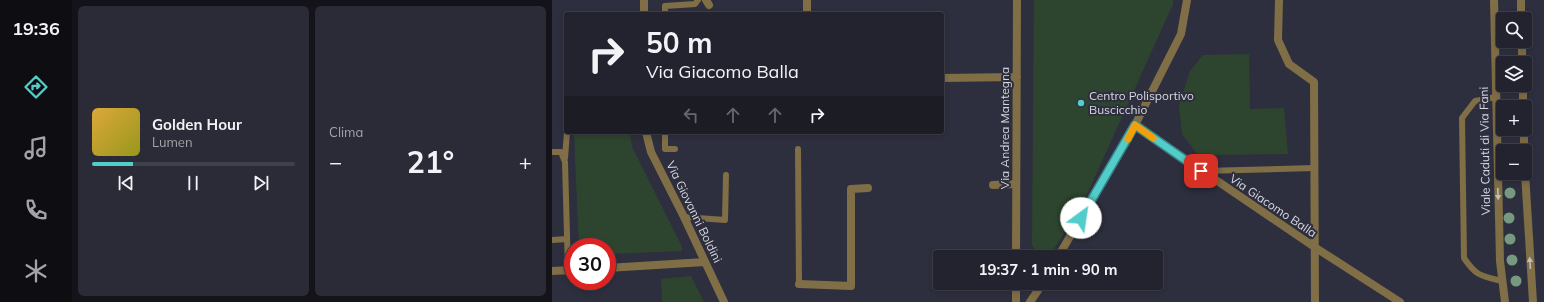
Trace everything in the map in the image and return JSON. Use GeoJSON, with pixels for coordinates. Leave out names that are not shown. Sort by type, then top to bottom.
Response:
{"type":"FeatureCollection","features":[{"type":"Feature","properties":{"kind":"street"},"geometry":{"type":"LineString","coordinates":[[644,0],[644,12]]}},
{"type":"Feature","properties":{"kind":"street"},"geometry":{"type":"LineString","coordinates":[[807,0],[807,12]]}},
{"type":"Feature","properties":{"kind":"street","name":"Via Andrea Mantegna"},"geometry":{"type":"LineString","coordinates":[[1016,250],[1017,0]]}},
{"type":"Feature","properties":{"kind":"street"},"geometry":{"type":"LineString","coordinates":[[1062,250],[1135,125],[1181,34],[1187,0]]}},
{"type":"Feature","properties":{"kind":"street"},"geometry":{"type":"LineString","coordinates":[[1279,0],[1278,40],[1289,64],[1314,82],[1316,248],[1315,302]]}},
{"type":"Feature","properties":{"kind":"street","name":"Viale Caduti di Via Fani"},"geometry":{"type":"LineString","coordinates":[[1493,0],[1500,245],[1504,302]]}},
{"type":"Feature","properties":{"kind":"street"},"geometry":{"type":"LineString","coordinates":[[1521,0],[1521,12]]}},
{"type":"Feature","properties":{"kind":"street"},"geometry":{"type":"LineString","coordinates":[[944,78],[1017,77]]}},
{"type":"Feature","properties":{"kind":"street","name":"Via Giacomo Balla"},"geometry":{"type":"LineString","coordinates":[[1135,125],[1316,248],[1400,302]]}},
{"type":"Feature","properties":{"kind":"street","name":"Via Giovanni Boldini"},"geometry":{"type":"LineString","coordinates":[[646,134],[651,152],[684,217],[724,302]]}},
{"type":"Feature","properties":{"kind":"street"},"geometry":{"type":"LineString","coordinates":[[1525,180],[1532,302]]}},
{"type":"Feature","properties":{"kind":"street"},"geometry":{"type":"LineString","coordinates":[[993,184],[1016,184]]}},
{"type":"Feature","properties":{"kind":"street"},"geometry":{"type":"LineString","coordinates":[[799,284],[851,286],[851,189],[868,188]]}},
{"type":"Feature","properties":{"kind":"street"},"geometry":{"type":"LineString","coordinates":[[616,267],[705,262]]}},
{"type":"Feature","properties":{"kind":"street"},"geometry":{"type":"LineString","coordinates":[[552,271],[564,270]]}},
{"type":"Feature","properties":{"kind":"street"},"geometry":{"type":"LineString","coordinates":[[1016,290],[1016,302]]}},
{"type":"Feature","properties":{"kind":"street"},"geometry":{"type":"LineString","coordinates":[[1030,302],[1038,290]]}},
{"type":"Feature","properties":{"kind":"lane"},"geometry":{"type":"LineString","coordinates":[[665,12],[665,6],[695,4],[698,0]]}},
{"type":"Feature","properties":{"kind":"lane"},"geometry":{"type":"LineString","coordinates":[[1496,98],[1475,101],[1462,118],[1464,258],[1473,271],[1486,277],[1502,281]]}},
{"type":"Feature","properties":{"kind":"lane"},"geometry":{"type":"LineString","coordinates":[[567,134],[565,162],[567,238]]}},
{"type":"Feature","properties":{"kind":"lane"},"geometry":{"type":"LineString","coordinates":[[665,134],[665,148],[675,150]]}},
{"type":"Feature","properties":{"kind":"lane"},"geometry":{"type":"LineString","coordinates":[[798,149],[799,284]]}},
{"type":"Feature","properties":{"kind":"lane"},"geometry":{"type":"LineString","coordinates":[[552,152],[562,152],[565,162]]}},
{"type":"Feature","properties":{"kind":"lane"},"geometry":{"type":"LineString","coordinates":[[1201,171],[1315,168]]}},
{"type":"Feature","properties":{"kind":"lane"},"geometry":{"type":"LineString","coordinates":[[684,217],[725,220],[726,175]]}},
{"type":"Feature","properties":{"kind":"lane"},"geometry":{"type":"LineString","coordinates":[[552,240],[564,239]]}},
{"type":"Feature","properties":{"kind":"green space","name":"Centro Polisportivo Buscicchio"},"geometry":{"type":"Polygon","coordinates":[[[1034,0],[1173,0],[1173,4],[1083,203],[1054,249],[1035,250],[1032,244],[1034,0]]]}},
{"type":"Feature","properties":{"kind":"green space"},"geometry":{"type":"Polygon","coordinates":[[[1249,54],[1250,109],[1284,108],[1288,154],[1198,155],[1182,134],[1179,105],[1190,71],[1203,55],[1249,54]]]}},
{"type":"Feature","properties":{"kind":"green space"},"geometry":{"type":"Polygon","coordinates":[[[574,134],[630,134],[632,147],[682,247],[682,251],[616,254],[616,238],[579,238],[574,134]]]}},
{"type":"Feature","properties":{"kind":"green space"},"geometry":{"type":"Polygon","coordinates":[[[691,276],[704,302],[662,302],[661,279],[691,276]]]}},
{"type":"Feature","properties":{"kind":"slow traffic"},"geometry":{"type":"LineString","coordinates":[[1128,139],[1135,125],[1153,138]]}},
{"type":"Feature","properties":{"kind":"place","name":"Centro Polisportivo Buscicchio"},"geometry":{"type":"Point","coordinates":[1081,103]}},
{"type":"Feature","properties":{"kind":"route"},"geometry":{"type":"LineString","coordinates":[[1081,218],[1135,125],[1201,171]]}}]}
